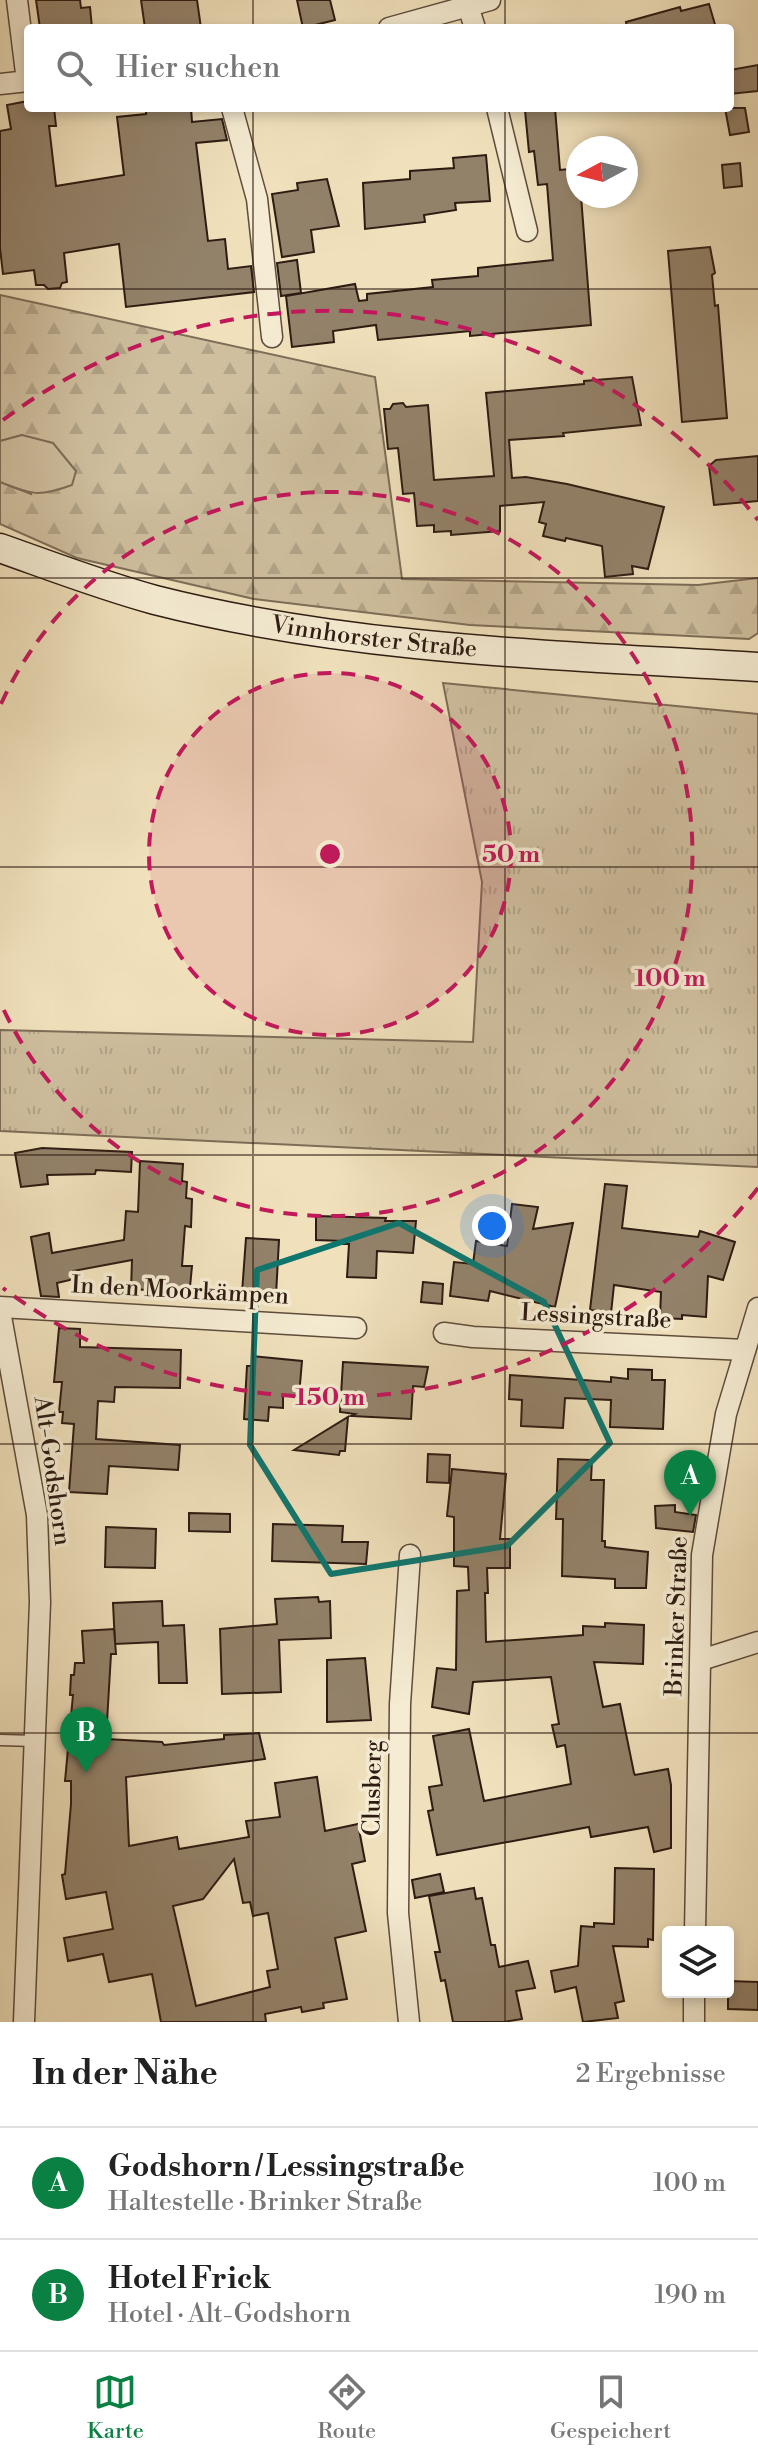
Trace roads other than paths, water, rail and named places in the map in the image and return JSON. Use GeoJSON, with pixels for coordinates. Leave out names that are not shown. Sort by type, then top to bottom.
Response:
{"type":"FeatureCollection","features":[{"type":"Feature","properties":{"kind":"street"},"geometry":{"type":"LineString","coordinates":[[17,0],[24,57]]}},
{"type":"Feature","properties":{"kind":"street"},"geometry":{"type":"LineString","coordinates":[[403,24],[490,0]]}},
{"type":"Feature","properties":{"kind":"street"},"geometry":{"type":"LineString","coordinates":[[468,6],[474,24]]}},
{"type":"Feature","properties":{"kind":"street"},"geometry":{"type":"LineString","coordinates":[[0,84],[24,81]]}},
{"type":"Feature","properties":{"kind":"street"},"geometry":{"type":"LineString","coordinates":[[233,112],[257,199],[272,337]]}},
{"type":"Feature","properties":{"kind":"street"},"geometry":{"type":"LineString","coordinates":[[498,112],[527,231]]}},
{"type":"Feature","properties":{"kind":"street","name":"Vinnhorster Straße"},"geometry":{"type":"LineString","coordinates":[[0,548],[155,600],[314,631],[424,645],[758,667]]}},
{"type":"Feature","properties":{"kind":"street","name":"Brinker Straße"},"geometry":{"type":"LineString","coordinates":[[695,1926],[702,1555],[726,1414],[758,1308]]}},
{"type":"Feature","properties":{"kind":"street","name":"In den Moorkämpen"},"geometry":{"type":"LineString","coordinates":[[0,1309],[356,1328]]}},
{"type":"Feature","properties":{"kind":"street","name":"Alt-Godshorn"},"geometry":{"type":"LineString","coordinates":[[0,1309],[37,1515],[40,1602],[24,2022]]}},
{"type":"Feature","properties":{"kind":"street","name":"Lessingstraße"},"geometry":{"type":"LineString","coordinates":[[444,1333],[745,1350]]}},
{"type":"Feature","properties":{"kind":"street","name":"Clusberg"},"geometry":{"type":"LineString","coordinates":[[409,2022],[398,1898],[400,1704],[410,1555]]}},
{"type":"Feature","properties":{"kind":"street"},"geometry":{"type":"LineString","coordinates":[[701,1660],[758,1642]]}},
{"type":"Feature","properties":{"kind":"street"},"geometry":{"type":"LineString","coordinates":[[694,1998],[694,2022]]}},
{"type":"Feature","properties":{"kind":"lane"},"geometry":{"type":"LineString","coordinates":[[0,1740],[35,1741]]}},
{"type":"Feature","properties":{"kind":"place","name":"Godshorn / Lessingstraße"},"geometry":{"type":"Point","coordinates":[690,1516]}},
{"type":"Feature","properties":{"kind":"place","name":"Hotel Frick"},"geometry":{"type":"Point","coordinates":[86,1773]}}]}
